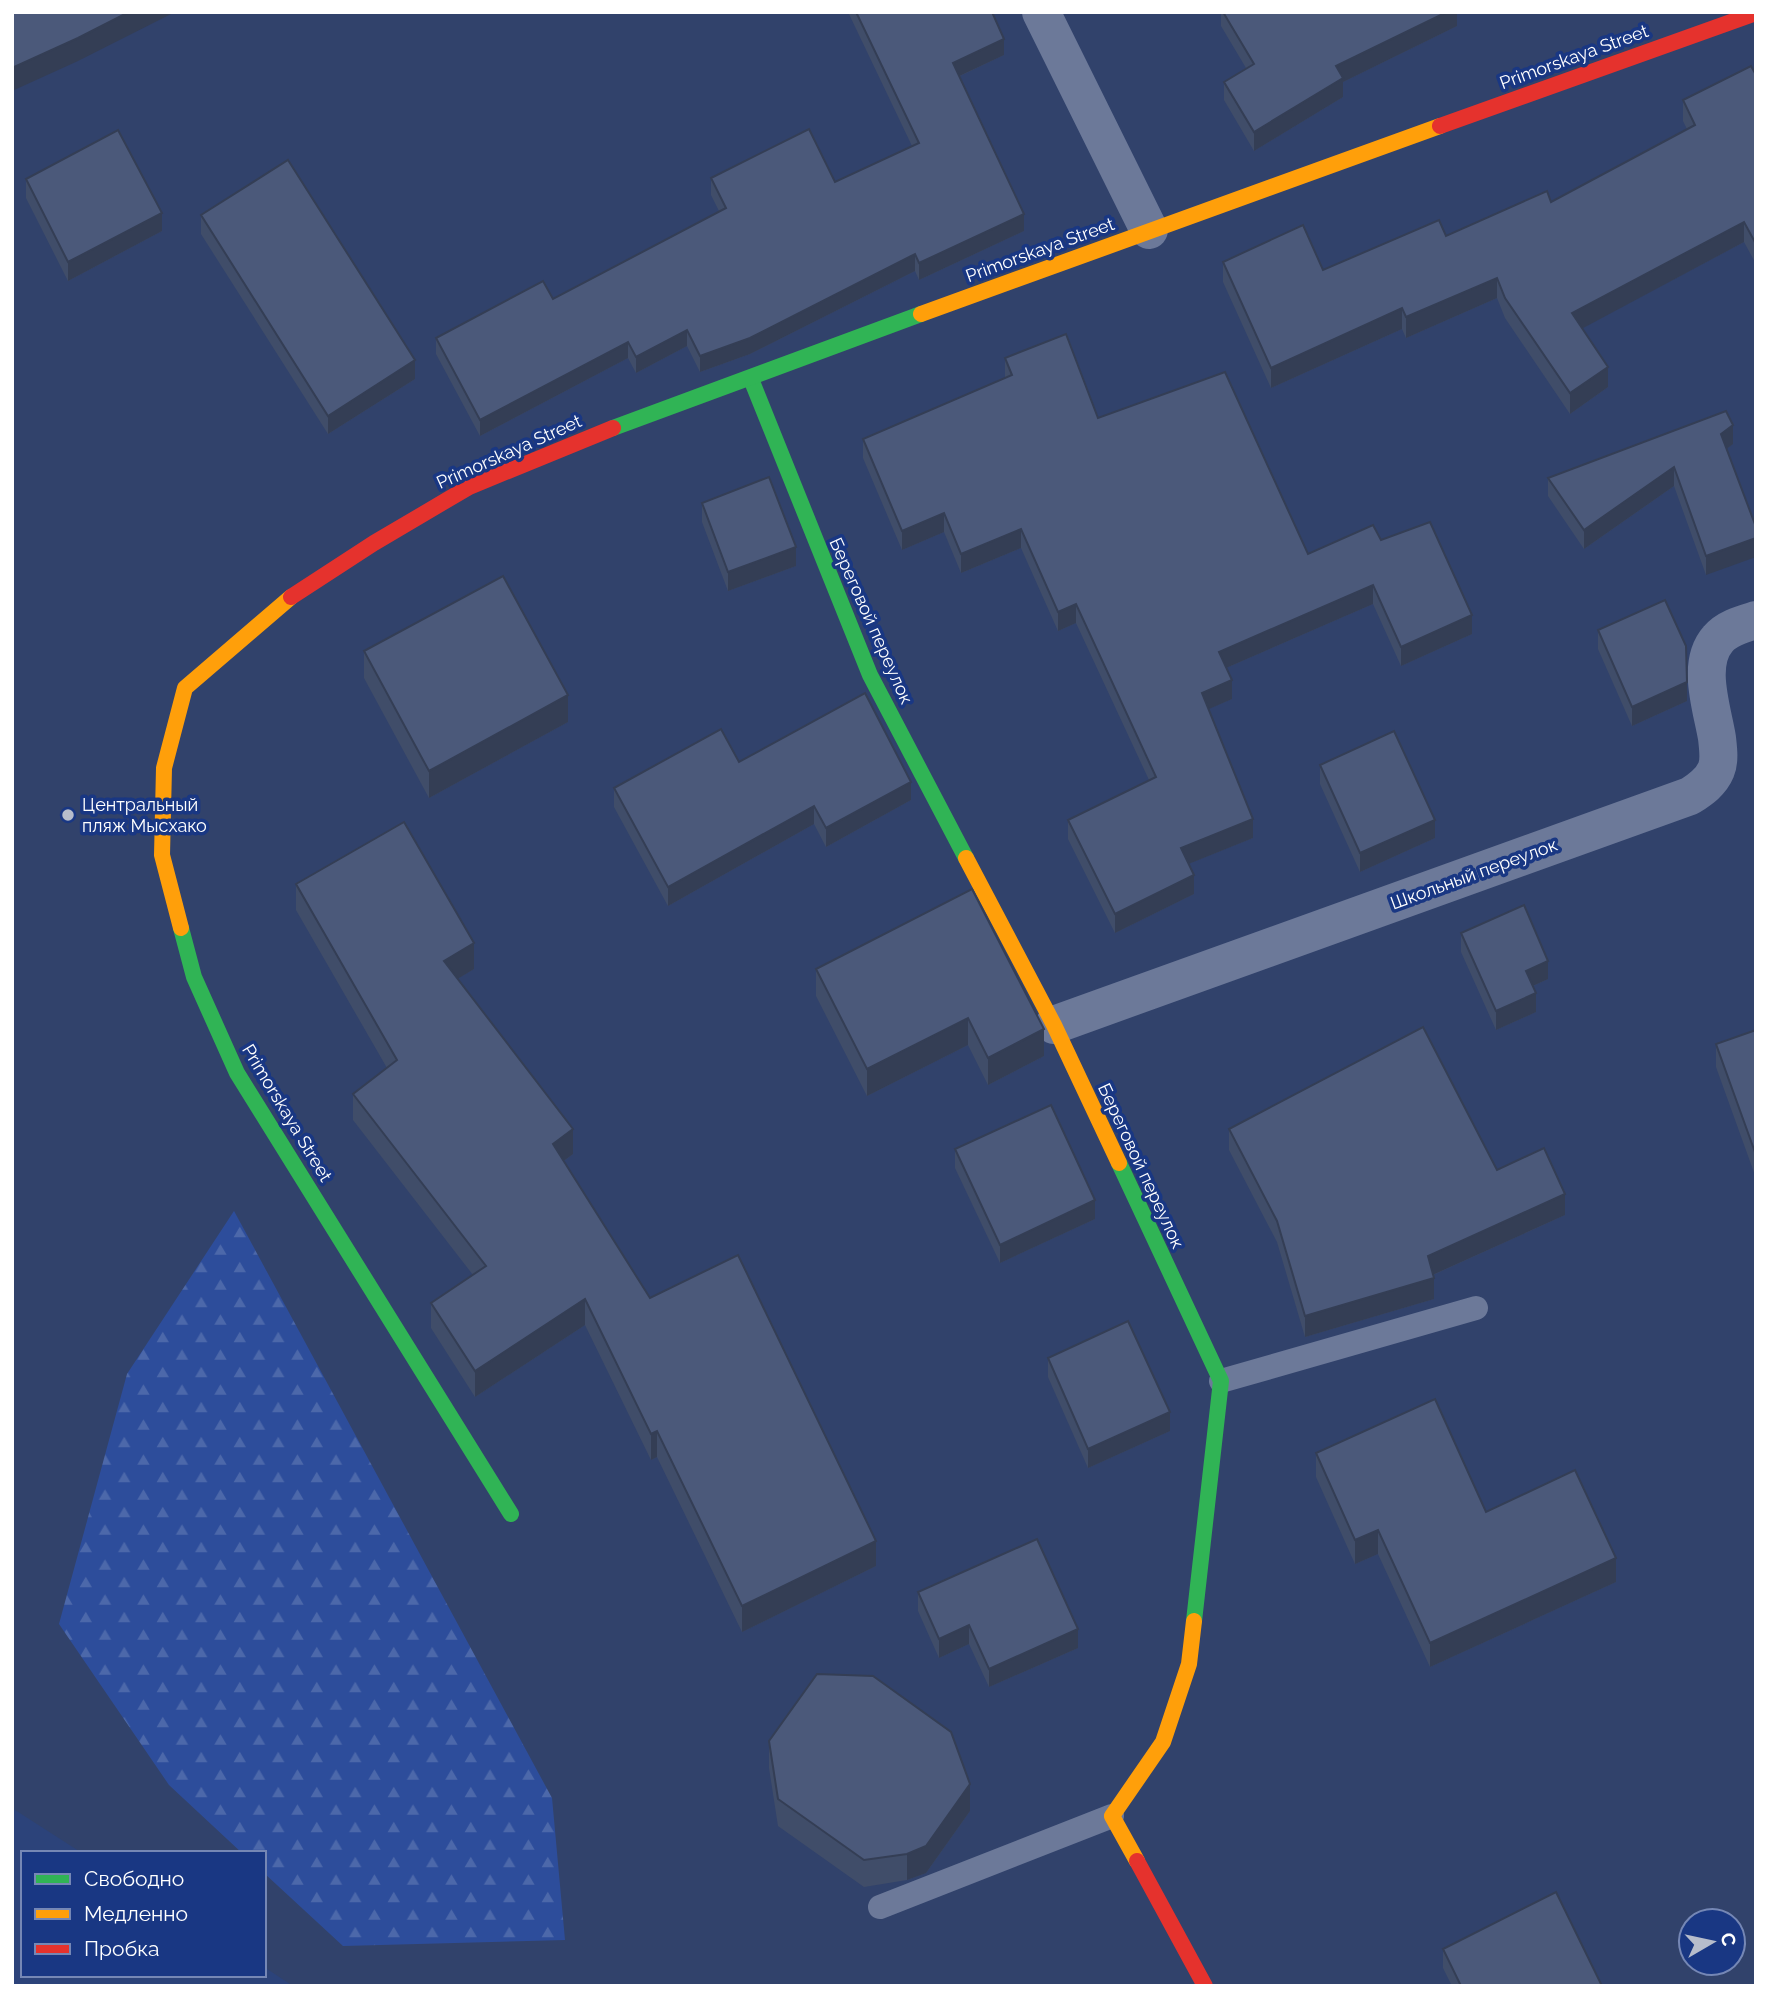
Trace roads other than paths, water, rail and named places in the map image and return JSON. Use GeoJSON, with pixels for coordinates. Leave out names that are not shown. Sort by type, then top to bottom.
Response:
{"type":"FeatureCollection","features":[{"type":"Feature","properties":{"kind":"street"},"geometry":{"type":"LineString","coordinates":[[1041,12],[1149,230]]}},
{"type":"Feature","properties":{"kind":"street","name":"Primorskaya Street"},"geometry":{"type":"LineString","coordinates":[[511,1514],[237,1073],[194,977],[162,855],[164,768],[185,688],[283,603],[374,543],[469,487],[583,439],[1149,230],[1756,13]]}},
{"type":"Feature","properties":{"kind":"street","name":"Береговой переулок"},"geometry":{"type":"LineString","coordinates":[[751,379],[870,675],[1054,1025],[1221,1381]]}},
{"type":"Feature","properties":{"kind":"street","name":"Школьный переулок"},"geometry":{"type":"LineString","coordinates":[[1054,1025],[1690,796],[1706,785],[1717,768],[1718,748],[1707,675],[1708,655],[1718,638],[1735,626],[1756,620]]}},
{"type":"Feature","properties":{"kind":"street"},"geometry":{"type":"LineString","coordinates":[[1205,1986],[1112,1816],[1163,1742],[1189,1664],[1221,1381]]}},
{"type":"Feature","properties":{"kind":"lane"},"geometry":{"type":"LineString","coordinates":[[1221,1381],[1476,1308]]}},
{"type":"Feature","properties":{"kind":"lane"},"geometry":{"type":"LineString","coordinates":[[880,1907],[1112,1816]]}},
{"type":"Feature","properties":{"kind":"place","name":"Центральный пляж Мысхако"},"geometry":{"type":"Point","coordinates":[68,815]}}]}
